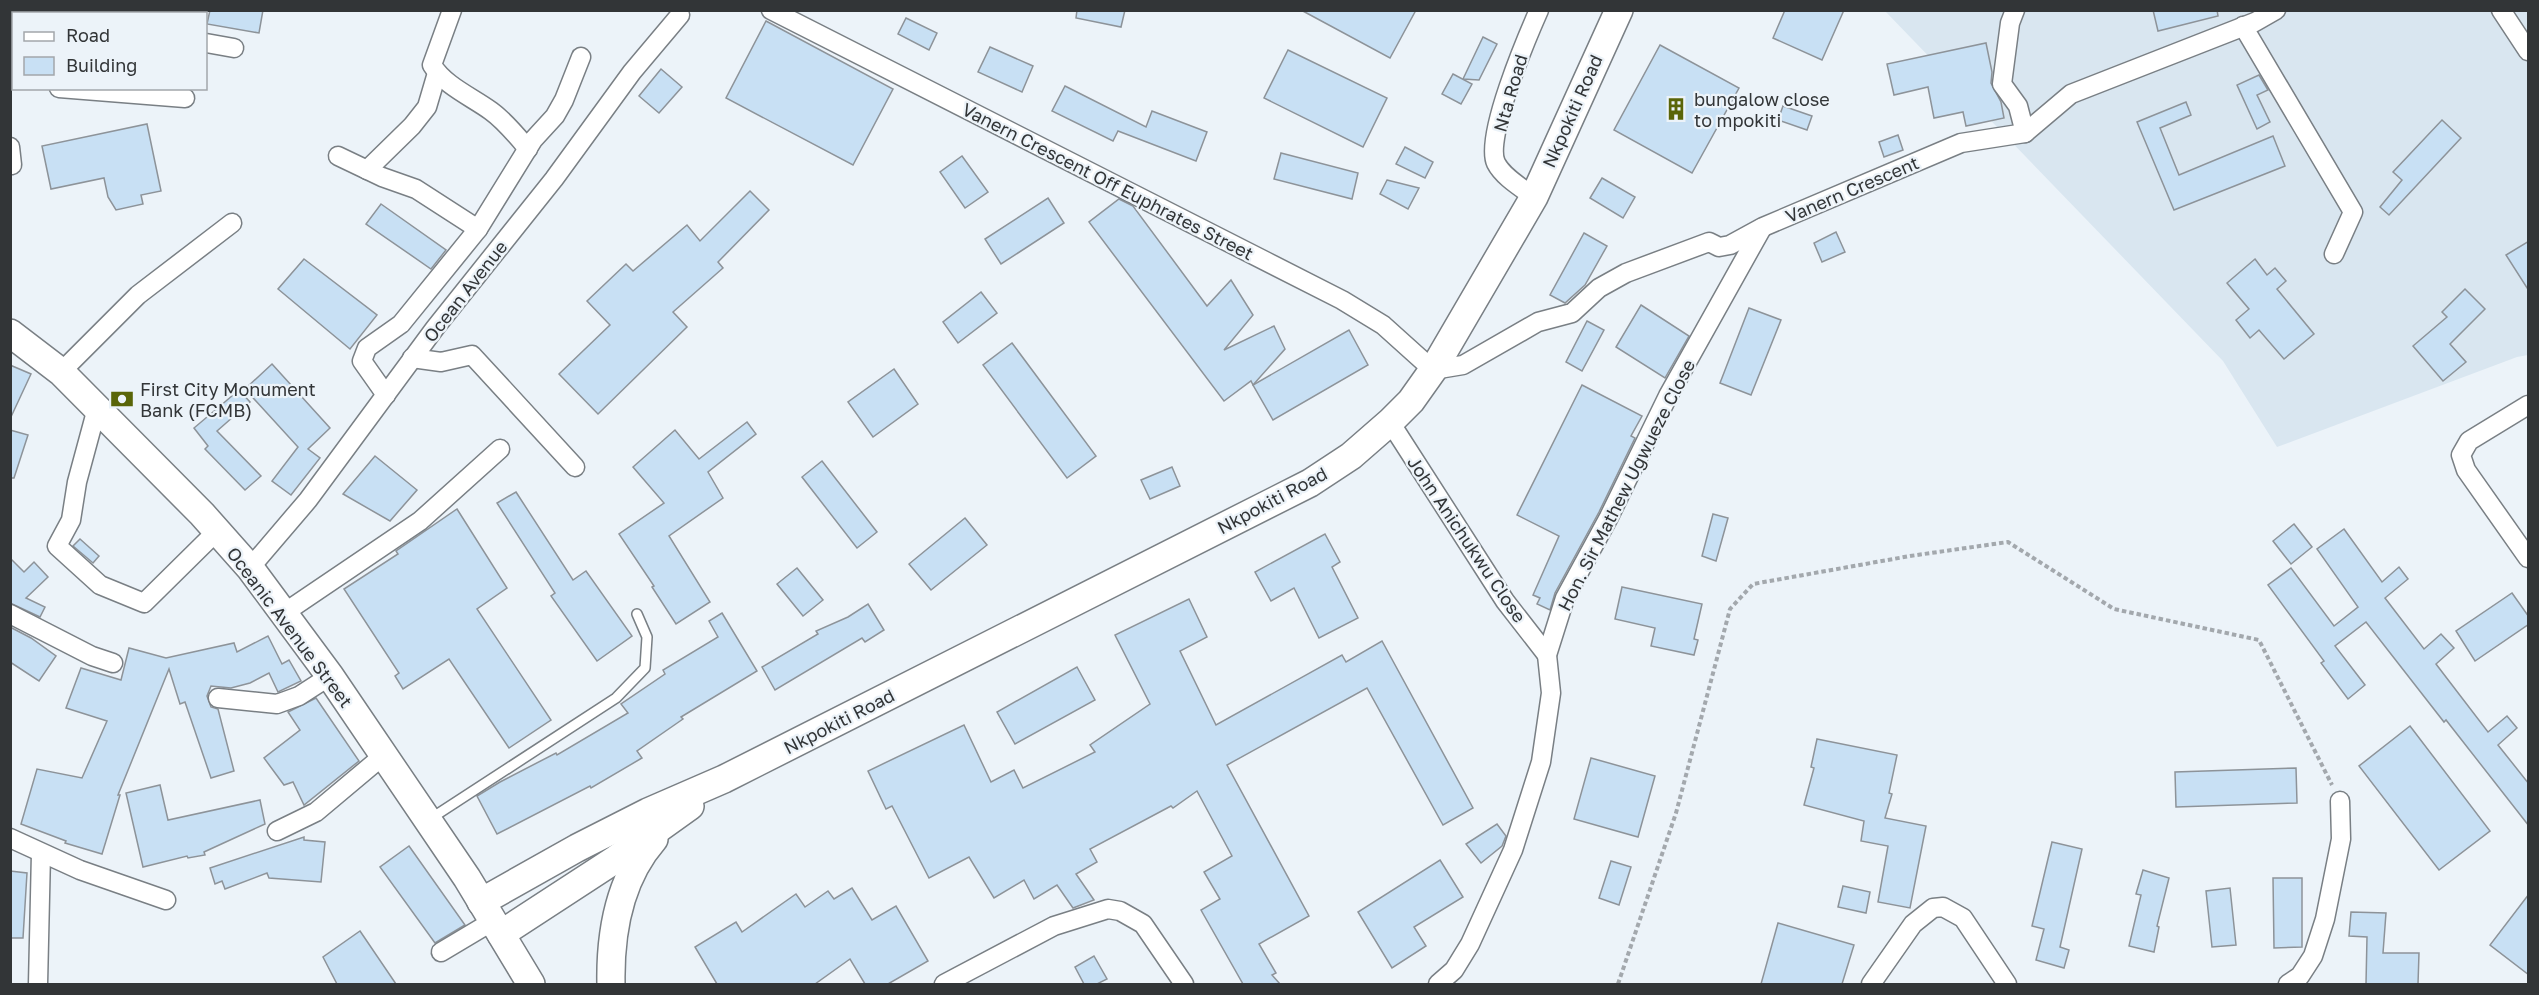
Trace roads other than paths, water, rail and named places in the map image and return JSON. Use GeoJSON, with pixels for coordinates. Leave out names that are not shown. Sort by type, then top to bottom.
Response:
{"type":"FeatureCollection","features":[{"type":"Feature","properties":{"kind":"main road","name":"Nkpokiti Road"},"geometry":{"type":"LineString","coordinates":[[724,779],[1310,483],[1351,456],[1411,401],[1433,370],[1534,197],[1619,10]]}},
{"type":"Feature","properties":{"kind":"main road","name":"Oceanic Avenue Street"},"geometry":{"type":"LineString","coordinates":[[10,333],[61,372],[250,568],[330,676],[428,820],[531,984]]}},
{"type":"Feature","properties":{"kind":"main road"},"geometry":{"type":"LineString","coordinates":[[492,919],[591,875],[669,822],[724,779]]}},
{"type":"Feature","properties":{"kind":"main road"},"geometry":{"type":"LineString","coordinates":[[492,919],[577,848],[648,812],[724,779]]}},
{"type":"Feature","properties":{"kind":"main road"},"geometry":{"type":"LineString","coordinates":[[611,984],[615,918],[632,873],[648,846],[669,822]]}},
{"type":"Feature","properties":{"kind":"main road"},"geometry":{"type":"LineString","coordinates":[[577,848],[615,918]]}},
{"type":"Feature","properties":{"kind":"street"},"geometry":{"type":"LineString","coordinates":[[452,10],[432,65],[437,73],[494,113],[528,148]]}},
{"type":"Feature","properties":{"kind":"street","name":"Vanern Crescent Off Euphrates Street"},"geometry":{"type":"LineString","coordinates":[[771,10],[1342,300],[1383,325],[1433,370]]}},
{"type":"Feature","properties":{"kind":"street","name":"Nta Road"},"geometry":{"type":"LineString","coordinates":[[1534,197],[1503,172],[1496,163],[1494,152],[1503,105],[1520,54],[1539,10]]}},
{"type":"Feature","properties":{"kind":"street"},"geometry":{"type":"LineString","coordinates":[[2014,10],[2010,23],[2002,84],[2018,106],[2025,133],[2071,94],[2243,26],[2276,10]]}},
{"type":"Feature","properties":{"kind":"street"},"geometry":{"type":"LineString","coordinates":[[2501,10],[2529,51]]}},
{"type":"Feature","properties":{"kind":"street","name":"Ocean Avenue"},"geometry":{"type":"LineString","coordinates":[[250,568],[308,500],[412,358],[526,211],[554,179],[632,72],[680,15]]}},
{"type":"Feature","properties":{"kind":"street"},"geometry":{"type":"LineString","coordinates":[[2243,26],[2353,212],[2334,254]]}},
{"type":"Feature","properties":{"kind":"street"},"geometry":{"type":"LineString","coordinates":[[207,43],[234,48]]}},
{"type":"Feature","properties":{"kind":"street"},"geometry":{"type":"LineString","coordinates":[[386,395],[362,361],[364,353],[367,348],[401,324],[478,229],[528,148],[555,116],[581,57]]}},
{"type":"Feature","properties":{"kind":"street"},"geometry":{"type":"LineString","coordinates":[[367,170],[412,126],[427,107],[437,73]]}},
{"type":"Feature","properties":{"kind":"street"},"geometry":{"type":"LineString","coordinates":[[84,90],[185,98]]}},
{"type":"Feature","properties":{"kind":"street","name":"Vanern Crescent"},"geometry":{"type":"LineString","coordinates":[[1433,370],[1463,365],[1538,322],[1572,313],[1599,288],[1626,273],[1709,243],[1719,247],[1730,245],[1763,227],[1961,143],[2025,133]]}},
{"type":"Feature","properties":{"kind":"street"},"geometry":{"type":"LineString","coordinates":[[338,156],[416,189],[478,229]]}},
{"type":"Feature","properties":{"kind":"street"},"geometry":{"type":"LineString","coordinates":[[61,372],[138,295],[232,223]]}},
{"type":"Feature","properties":{"kind":"street","name":"Hon. Sir Mathew Ugwueze Close"},"geometry":{"type":"LineString","coordinates":[[1438,984],[1454,970],[1470,944],[1517,839],[1541,762],[1551,693],[1546,655],[1565,598],[1609,517],[1668,396],[1763,227]]}},
{"type":"Feature","properties":{"kind":"street"},"geometry":{"type":"LineString","coordinates":[[412,358],[441,362],[472,355],[575,467]]}},
{"type":"Feature","properties":{"kind":"street"},"geometry":{"type":"LineString","coordinates":[[2529,405],[2469,441],[2461,454],[2466,470],[2529,558]]}},
{"type":"Feature","properties":{"kind":"street"},"geometry":{"type":"LineString","coordinates":[[96,408],[77,482],[71,520],[57,546],[100,585],[144,603],[216,531]]}},
{"type":"Feature","properties":{"kind":"street","name":"John Anichukwu Close"},"geometry":{"type":"LineString","coordinates":[[1390,422],[1505,601],[1546,655]]}},
{"type":"Feature","properties":{"kind":"street"},"geometry":{"type":"LineString","coordinates":[[284,613],[420,521],[500,450]]}},
{"type":"Feature","properties":{"kind":"street"},"geometry":{"type":"LineString","coordinates":[[10,614],[92,656],[113,663]]}},
{"type":"Feature","properties":{"kind":"street"},"geometry":{"type":"LineString","coordinates":[[218,698],[277,704],[299,696],[330,676]]}},
{"type":"Feature","properties":{"kind":"street"},"geometry":{"type":"LineString","coordinates":[[277,831],[316,812],[384,755]]}},
{"type":"Feature","properties":{"kind":"street"},"geometry":{"type":"LineString","coordinates":[[2288,984],[2300,976],[2313,956],[2325,920],[2341,839],[2340,801]]}},
{"type":"Feature","properties":{"kind":"street"},"geometry":{"type":"LineString","coordinates":[[10,838],[80,870],[166,900]]}},
{"type":"Feature","properties":{"kind":"street"},"geometry":{"type":"LineString","coordinates":[[38,984],[41,853]]}},
{"type":"Feature","properties":{"kind":"street"},"geometry":{"type":"LineString","coordinates":[[1871,984],[1913,924],[1933,908],[1943,907],[1963,918],[2007,984]]}},
{"type":"Feature","properties":{"kind":"street"},"geometry":{"type":"LineString","coordinates":[[944,984],[1054,926],[1108,909],[1120,911],[1143,924],[1184,984]]}},
{"type":"Feature","properties":{"kind":"street"},"geometry":{"type":"LineString","coordinates":[[441,952],[492,919]]}},
{"type":"Feature","properties":{"kind":"lane"},"geometry":{"type":"LineString","coordinates":[[428,820],[616,698],[645,668],[647,637],[637,614]]}},
{"type":"Feature","properties":{"kind":"place","name":"bungalow close to mpokiti"},"geometry":{"type":"Point","coordinates":[1676,109]}},
{"type":"Feature","properties":{"kind":"place","name":"First City Monument Bank (FCMB)"},"geometry":{"type":"Point","coordinates":[122,399]}}]}
